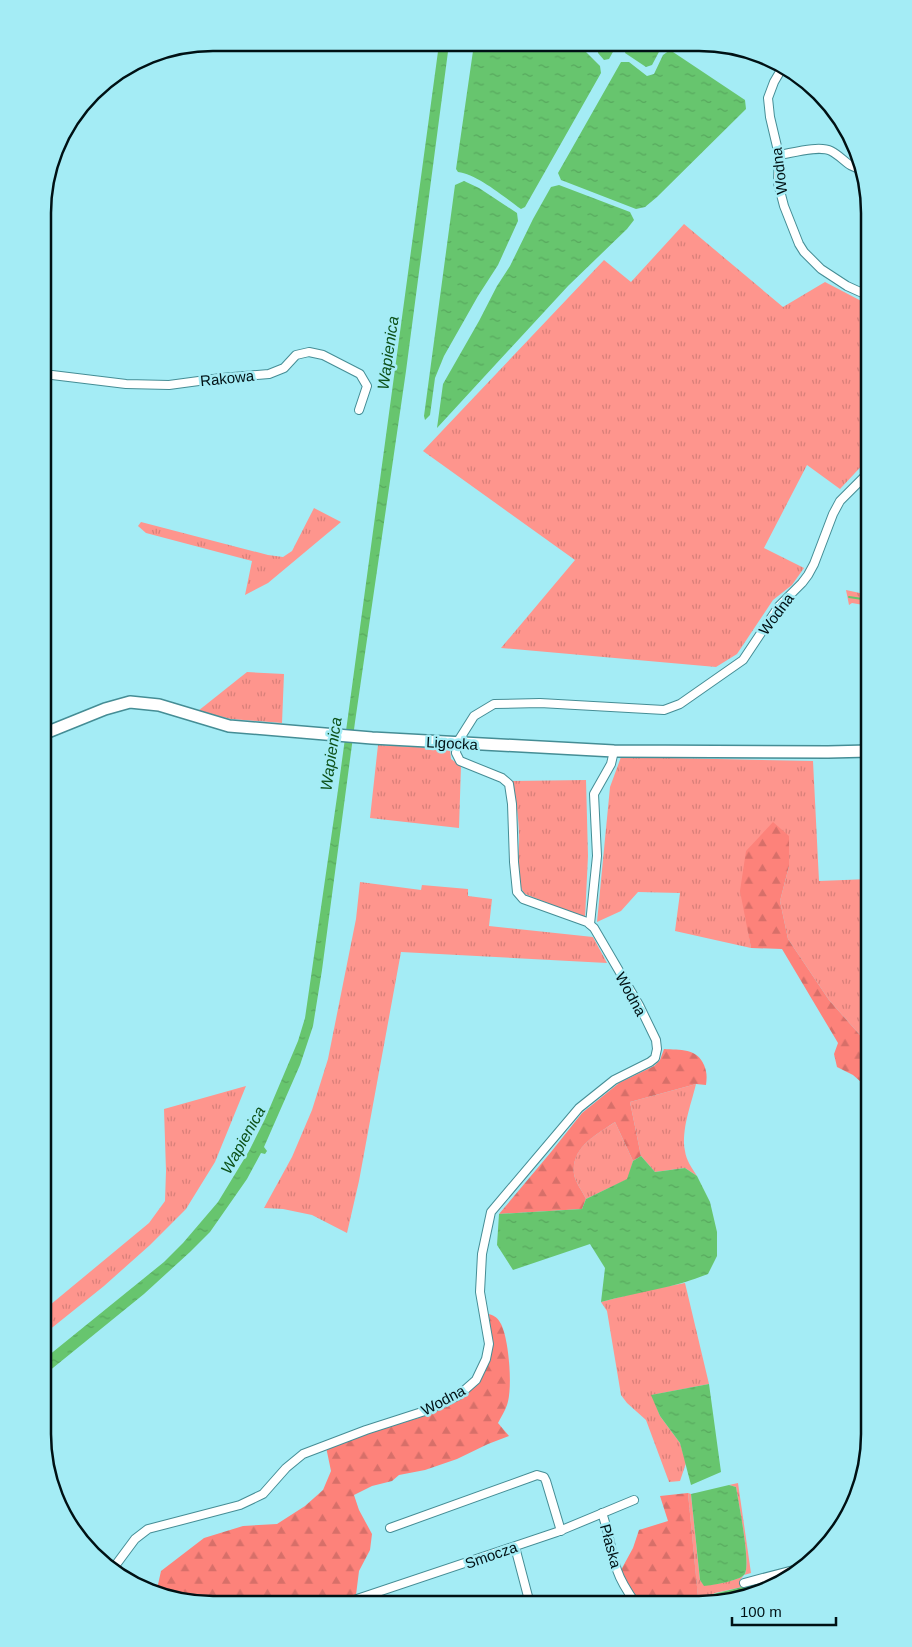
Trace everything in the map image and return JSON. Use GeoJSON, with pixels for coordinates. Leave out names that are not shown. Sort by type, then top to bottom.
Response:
{"type":"FeatureCollection","features":[{"type":"Feature","properties":{"kind":"street","name":"Wodna"},"geometry":{"type":"LineString","coordinates":[[779,73],[768,98],[770,117],[779,155],[778,182],[784,206],[804,252],[821,269],[847,286],[861,292]]}},
{"type":"Feature","properties":{"kind":"street"},"geometry":{"type":"LineString","coordinates":[[779,155],[822,148],[831,151],[854,168]]}},
{"type":"Feature","properties":{"kind":"street","name":"Rakowa"},"geometry":{"type":"LineString","coordinates":[[51,375],[126,384],[169,385],[269,374],[284,368],[296,355],[309,352],[323,355],[360,374],[367,386],[359,410]]}},
{"type":"Feature","properties":{"kind":"street","name":"Wodna"},"geometry":{"type":"LineString","coordinates":[[457,743],[474,716],[494,704],[540,703],[664,710],[680,704],[743,660],[779,606],[808,575],[840,501],[861,480]]}},
{"type":"Feature","properties":{"kind":"street","name":"Ligocka"},"geometry":{"type":"LineString","coordinates":[[51,731],[105,709],[130,702],[159,705],[229,726],[366,738],[614,751],[861,751]]}},
{"type":"Feature","properties":{"kind":"street"},"geometry":{"type":"LineString","coordinates":[[457,743],[456,753],[460,761],[502,778],[509,784],[512,804],[517,892],[523,899],[590,924],[597,856],[594,794],[611,764],[614,751]]}},
{"type":"Feature","properties":{"kind":"street","name":"Wodna"},"geometry":{"type":"LineString","coordinates":[[117,1563],[135,1539],[148,1528],[240,1505],[263,1494],[286,1468],[303,1454],[366,1430],[428,1410],[459,1394],[476,1380],[486,1359],[489,1344],[480,1292],[482,1254],[491,1212],[579,1108],[614,1080],[655,1058],[656,1040],[639,1005],[590,924]]}},
{"type":"Feature","properties":{"kind":"street"},"geometry":{"type":"LineString","coordinates":[[390,1528],[537,1475],[544,1477],[546,1481],[561,1530]]}},
{"type":"Feature","properties":{"kind":"street","name":"Smocza"},"geometry":{"type":"LineString","coordinates":[[369,1596],[515,1547],[634,1500]]}},
{"type":"Feature","properties":{"kind":"street","name":"Płaska"},"geometry":{"type":"LineString","coordinates":[[602,1513],[609,1533],[617,1570],[630,1596]]}},
{"type":"Feature","properties":{"kind":"street"},"geometry":{"type":"LineString","coordinates":[[515,1547],[528,1596]]}},
{"type":"Feature","properties":{"kind":"street"},"geometry":{"type":"LineString","coordinates":[[744,1584],[777,1575]]}},
{"type":"Feature","properties":{"kind":"green space"},"geometry":{"type":"Polygon","coordinates":[[[684,224],[783,307],[825,282],[861,301],[861,467],[840,489],[807,465],[764,548],[804,568],[792,585],[773,600],[737,654],[716,667],[501,648],[575,560],[423,451],[604,260],[631,282],[684,224]]]}},
{"type":"Feature","properties":{"kind":"green space"},"geometry":{"type":"Polygon","coordinates":[[[314,508],[341,522],[268,583],[245,595],[252,561],[146,533],[138,526],[141,522],[268,555],[283,557],[292,551],[314,508]]]}},
{"type":"Feature","properties":{"kind":"green space"},"geometry":{"type":"Polygon","coordinates":[[[846,590],[861,593],[861,605],[852,603],[849,605],[846,590]]]}},
{"type":"Feature","properties":{"kind":"green space"},"geometry":{"type":"Polygon","coordinates":[[[247,672],[284,674],[282,723],[231,719],[198,711],[247,672]]]}},
{"type":"Feature","properties":{"kind":"green space"},"geometry":{"type":"Polygon","coordinates":[[[378,745],[450,749],[451,759],[461,766],[459,828],[370,818],[378,745]]]}},
{"type":"Feature","properties":{"kind":"green space"},"geometry":{"type":"Polygon","coordinates":[[[621,757],[813,761],[819,881],[860,879],[860,1035],[829,1000],[788,939],[780,901],[789,866],[747,924],[751,948],[675,931],[680,893],[638,892],[621,911],[597,922],[610,787],[621,757]]]}},
{"type":"Feature","properties":{"kind":"green space"},"geometry":{"type":"Polygon","coordinates":[[[586,780],[588,856],[585,918],[525,894],[520,882],[518,866],[518,822],[512,781],[586,780]]]}},
{"type":"Feature","properties":{"kind":"green space"},"geometry":{"type":"Polygon","coordinates":[[[773,822],[789,836],[789,866],[780,901],[788,939],[829,1000],[860,1035],[860,1081],[853,1075],[837,1067],[834,1054],[838,1043],[782,949],[751,948],[740,891],[746,851],[773,822]]]}},
{"type":"Feature","properties":{"kind":"green space"},"geometry":{"type":"Polygon","coordinates":[[[360,882],[421,890],[422,885],[468,889],[468,896],[492,899],[489,926],[593,937],[607,963],[401,952],[359,1181],[347,1233],[312,1215],[283,1209],[264,1208],[292,1157],[312,1110],[328,1059],[356,919],[360,882]]]}},
{"type":"Feature","properties":{"kind":"green space"},"geometry":{"type":"Polygon","coordinates":[[[664,1049],[682,1050],[697,1055],[705,1068],[706,1085],[696,1084],[630,1102],[641,1156],[633,1161],[615,1122],[586,1143],[576,1156],[574,1174],[577,1184],[586,1199],[582,1209],[499,1214],[582,1113],[619,1083],[654,1066],[660,1060],[664,1049]]]}},
{"type":"Feature","properties":{"kind":"green space"},"geometry":{"type":"Polygon","coordinates":[[[696,1084],[687,1118],[684,1143],[687,1158],[697,1176],[685,1168],[655,1172],[641,1156],[630,1102],[696,1084]]]}},
{"type":"Feature","properties":{"kind":"green space"},"geometry":{"type":"Polygon","coordinates":[[[246,1086],[215,1162],[186,1209],[150,1245],[104,1286],[51,1329],[51,1304],[149,1223],[165,1201],[164,1109],[246,1086]]]}},
{"type":"Feature","properties":{"kind":"green space"},"geometry":{"type":"Polygon","coordinates":[[[615,1122],[633,1161],[628,1179],[586,1199],[577,1184],[574,1174],[576,1156],[586,1143],[615,1122]]]}},
{"type":"Feature","properties":{"kind":"green space"},"geometry":{"type":"Polygon","coordinates":[[[685,1283],[709,1384],[652,1395],[660,1416],[680,1443],[686,1463],[680,1481],[669,1482],[646,1420],[621,1395],[607,1311],[601,1302],[685,1283]]]}},
{"type":"Feature","properties":{"kind":"green space"},"geometry":{"type":"Polygon","coordinates":[[[489,1314],[500,1322],[504,1331],[508,1352],[509,1398],[498,1423],[509,1436],[457,1459],[425,1470],[399,1475],[392,1481],[372,1486],[354,1495],[359,1510],[372,1534],[370,1550],[359,1571],[355,1596],[213,1596],[171,1590],[158,1585],[161,1571],[204,1538],[243,1526],[277,1524],[305,1506],[323,1490],[331,1471],[326,1447],[427,1415],[459,1400],[472,1389],[482,1376],[489,1360],[491,1343],[489,1314]]]}},
{"type":"Feature","properties":{"kind":"green space"},"geometry":{"type":"Polygon","coordinates":[[[738,1483],[751,1573],[744,1575],[746,1570],[746,1548],[742,1519],[736,1487],[729,1485],[738,1483]]]}},
{"type":"Feature","properties":{"kind":"green space"},"geometry":{"type":"Polygon","coordinates":[[[688,1493],[691,1494],[700,1580],[704,1585],[731,1581],[744,1575],[740,1580],[742,1587],[712,1595],[698,1596],[688,1493]]]}},
{"type":"Feature","properties":{"kind":"green space"},"geometry":{"type":"Polygon","coordinates":[[[688,1493],[698,1596],[635,1596],[621,1570],[633,1548],[639,1530],[668,1521],[660,1496],[688,1493]]]}},
{"type":"Feature","properties":{"kind":"water"},"geometry":{"type":"Polygon","coordinates":[[[473,51],[585,51],[600,66],[601,73],[525,207],[521,209],[482,181],[458,172],[456,169],[473,51]]]}},
{"type":"Feature","properties":{"kind":"water"},"geometry":{"type":"Polygon","coordinates":[[[598,51],[613,51],[609,59],[604,60],[598,51]]]}},
{"type":"Feature","properties":{"kind":"water"},"geometry":{"type":"Polygon","coordinates":[[[626,51],[659,51],[652,65],[646,67],[625,53],[626,51]]]}},
{"type":"Feature","properties":{"kind":"water"},"geometry":{"type":"Polygon","coordinates":[[[672,51],[745,100],[746,109],[645,207],[636,209],[561,180],[558,173],[621,62],[629,62],[647,76],[654,74],[663,55],[672,51]]]}},
{"type":"Feature","properties":{"kind":"water"},"geometry":{"type":"Polygon","coordinates":[[[438,52],[448,52],[406,371],[313,1026],[300,1065],[264,1147],[267,1151],[265,1154],[261,1153],[247,1179],[210,1232],[144,1294],[51,1370],[51,1354],[164,1262],[183,1243],[218,1202],[249,1151],[265,1119],[298,1041],[305,1018],[338,790],[438,52]]]}},
{"type":"Feature","properties":{"kind":"water"},"geometry":{"type":"Polygon","coordinates":[[[464,181],[479,188],[517,213],[518,221],[498,265],[444,356],[435,378],[430,415],[425,420],[455,185],[464,181]]]}},
{"type":"Feature","properties":{"kind":"water"},"geometry":{"type":"Polygon","coordinates":[[[559,185],[630,212],[634,220],[568,286],[437,428],[443,384],[510,266],[551,187],[559,185]]]}},
{"type":"Feature","properties":{"kind":"water"},"geometry":{"type":"Polygon","coordinates":[[[641,1156],[655,1172],[685,1168],[697,1176],[710,1202],[717,1232],[717,1256],[708,1274],[669,1286],[601,1302],[605,1268],[590,1244],[513,1270],[497,1245],[499,1214],[582,1209],[586,1199],[627,1179],[633,1161],[641,1156]]]}},
{"type":"Feature","properties":{"kind":"water"},"geometry":{"type":"Polygon","coordinates":[[[709,1384],[721,1472],[691,1485],[680,1443],[660,1416],[651,1395],[709,1384]]]}},
{"type":"Feature","properties":{"kind":"water"},"geometry":{"type":"Polygon","coordinates":[[[729,1485],[736,1487],[746,1548],[746,1570],[744,1575],[736,1579],[704,1586],[700,1580],[691,1494],[729,1485]]]}},
{"type":"Feature","properties":{"kind":"water"},"geometry":{"type":"Polygon","coordinates":[[[742,1587],[750,1587],[730,1593],[709,1595],[742,1587]]]}},
{"type":"Feature","properties":{"kind":"waterway"},"geometry":{"type":"LineString","coordinates":[[849,597],[861,599]]}},
{"type":"Feature","properties":{"kind":"water label","name":"Wapienica"},"geometry":{"type":"Point","coordinates":[388,353]}},
{"type":"Feature","properties":{"kind":"water label","name":"Wapienica"},"geometry":{"type":"Point","coordinates":[331,754]}},
{"type":"Feature","properties":{"kind":"water label","name":"Wapienica"},"geometry":{"type":"Point","coordinates":[243,1140]}}]}
